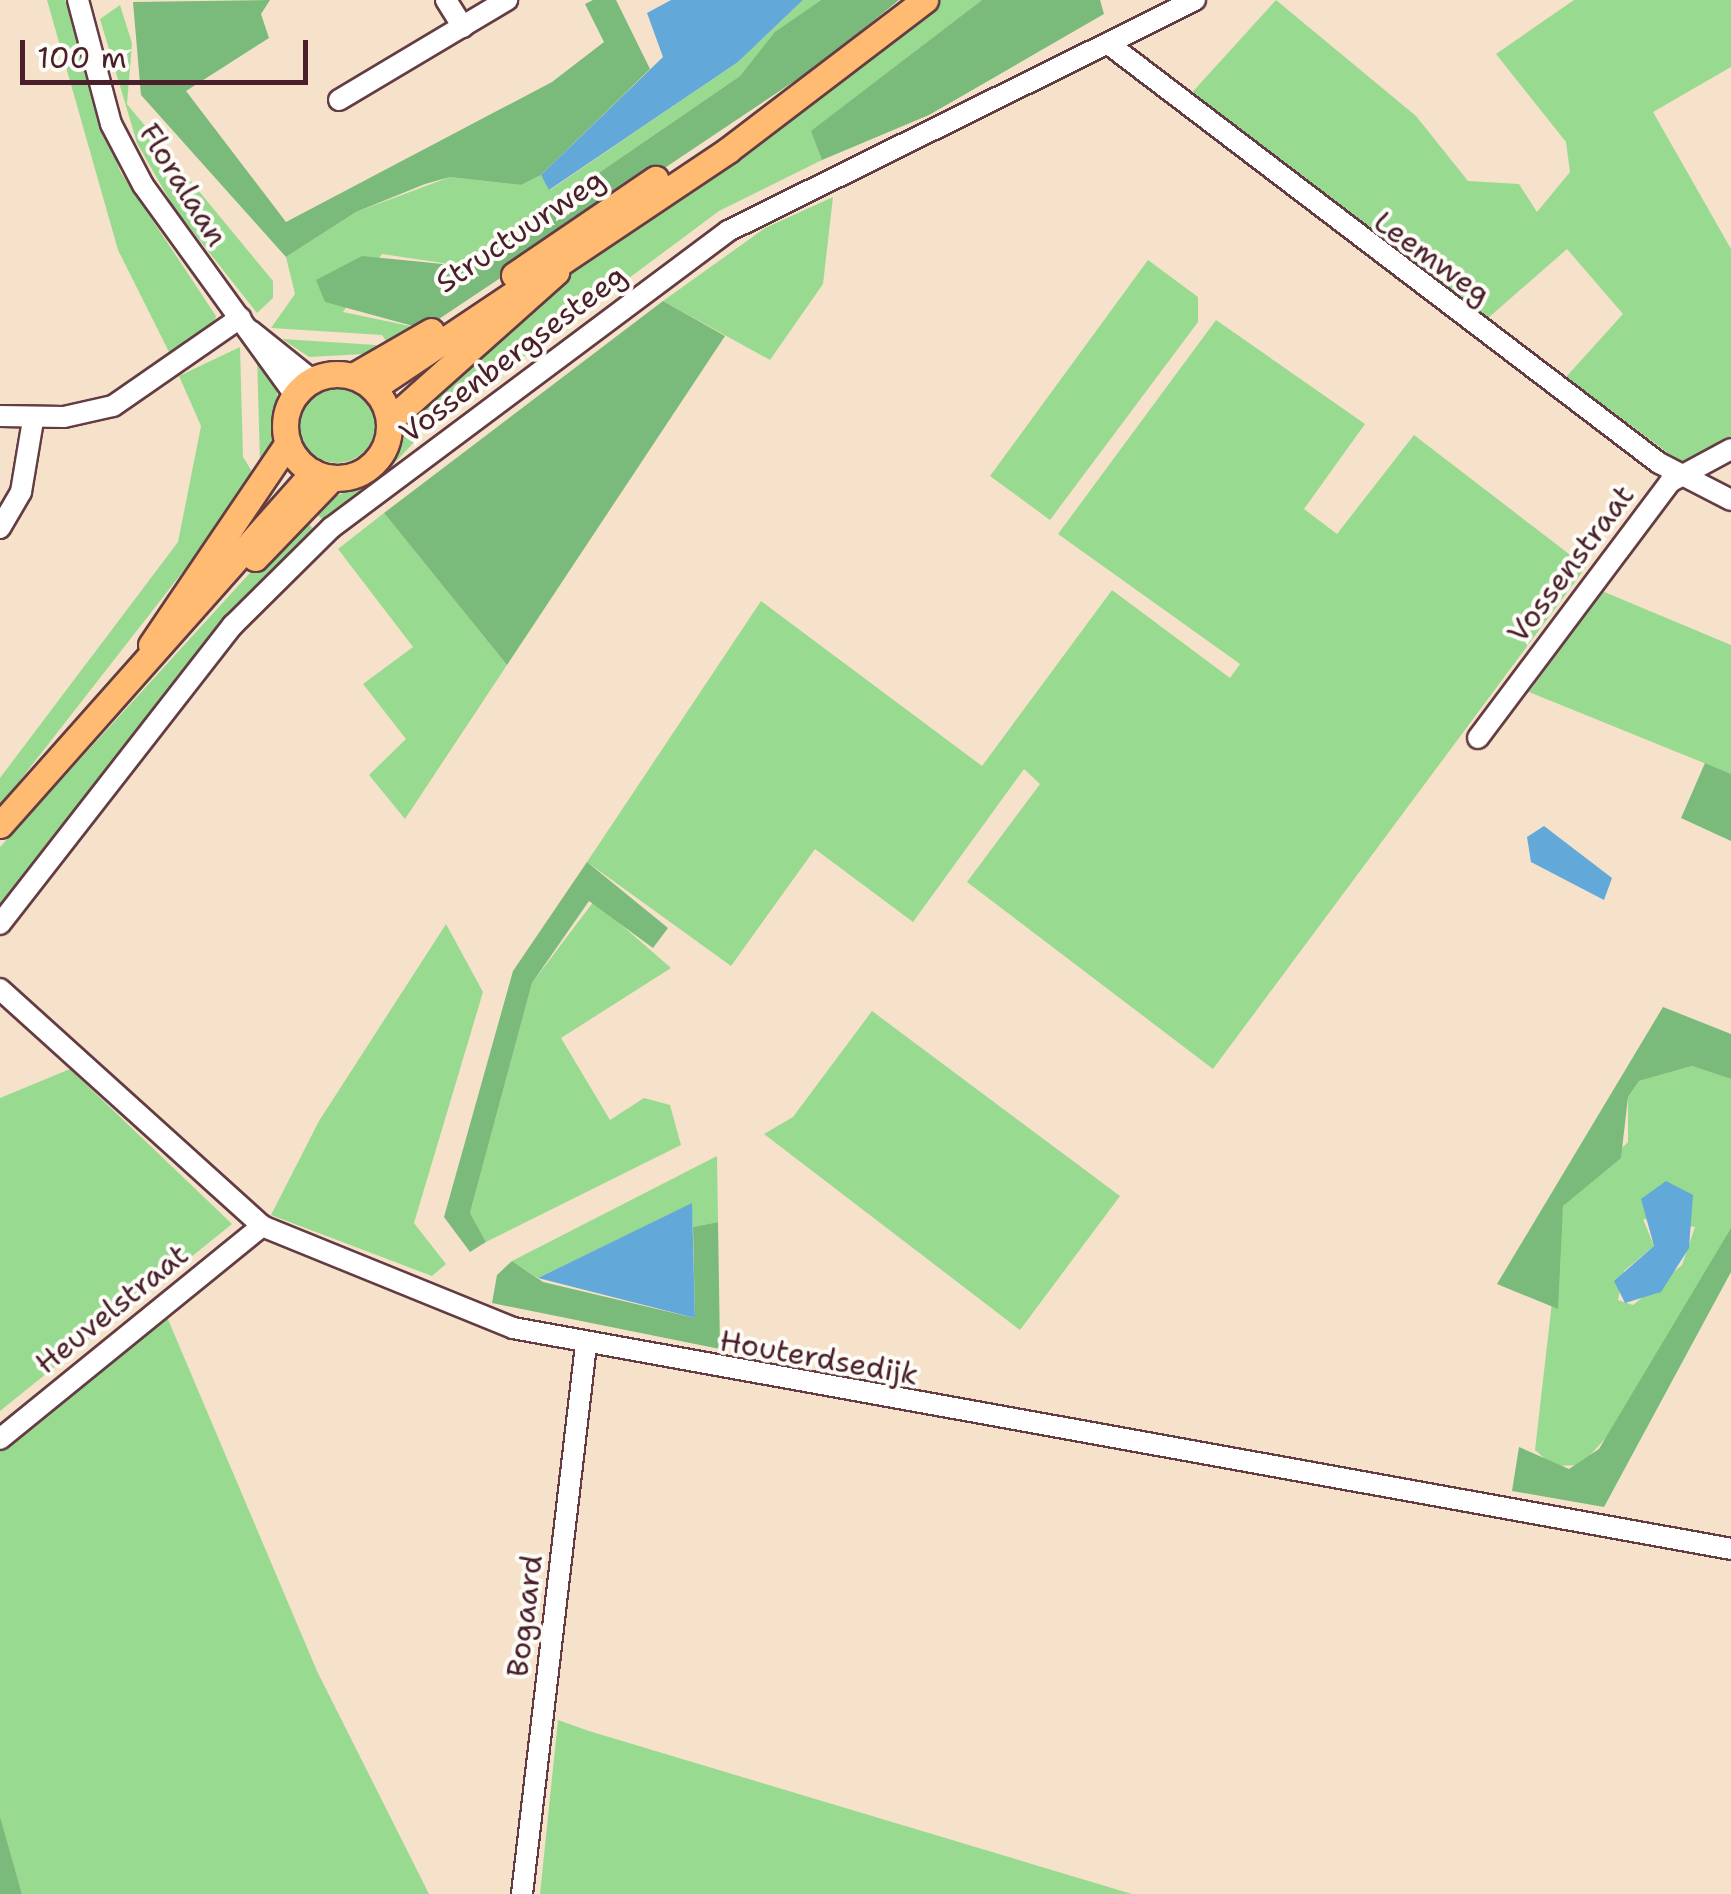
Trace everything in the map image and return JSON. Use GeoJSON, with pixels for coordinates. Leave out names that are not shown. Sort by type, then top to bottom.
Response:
{"type":"FeatureCollection","features":[{"type":"Feature","properties":{"kind":"main road","name":"Structuurweg"},"geometry":{"type":"LineString","coordinates":[[363,382],[560,268],[728,150],[925,0]]}},
{"type":"Feature","properties":{"kind":"main road","name":"Structuurweg"},"geometry":{"type":"LineString","coordinates":[[363,382],[682,161],[728,150]]}},
{"type":"Feature","properties":{"kind":"main road","name":"Structuurweg"},"geometry":{"type":"LineString","coordinates":[[389,421],[560,268]]}},
{"type":"Feature","properties":{"kind":"main road"},"geometry":{"type":"LineString","coordinates":[[0,826],[151,646],[288,442],[304,388],[363,382],[389,421],[374,463],[322,475],[187,633],[151,646]]}},
{"type":"Feature","properties":{"kind":"main road"},"geometry":{"type":"LineString","coordinates":[[288,442],[322,475]]}},
{"type":"Feature","properties":{"kind":"street"},"geometry":{"type":"LineString","coordinates":[[446,0],[463,27]]}},
{"type":"Feature","properties":{"kind":"street"},"geometry":{"type":"LineString","coordinates":[[339,100],[507,0]]}},
{"type":"Feature","properties":{"kind":"street","name":"Vossenbergsesteeg"},"geometry":{"type":"LineString","coordinates":[[0,924],[233,625],[330,528],[728,231],[1110,46],[1194,0]]}},
{"type":"Feature","properties":{"kind":"street","name":"Floralaan"},"geometry":{"type":"LineString","coordinates":[[85,1],[110,124],[183,247],[245,324],[304,388]]}},
{"type":"Feature","properties":{"kind":"street","name":"Leemweg"},"geometry":{"type":"LineString","coordinates":[[1110,46],[1331,221],[1681,476],[1731,500]]}},
{"type":"Feature","properties":{"kind":"street"},"geometry":{"type":"LineString","coordinates":[[0,416],[33,420],[134,397],[245,324]]}},
{"type":"Feature","properties":{"kind":"street"},"geometry":{"type":"LineString","coordinates":[[0,528],[21,492],[33,420]]}},
{"type":"Feature","properties":{"kind":"street","name":"Vossenstraat"},"geometry":{"type":"LineString","coordinates":[[1478,738],[1681,476],[1731,449]]}},
{"type":"Feature","properties":{"kind":"street","name":"Houterdsedijk"},"geometry":{"type":"LineString","coordinates":[[0,988],[262,1226],[411,1291],[586,1346],[1731,1549]]}},
{"type":"Feature","properties":{"kind":"street","name":"Heuvelstraat"},"geometry":{"type":"LineString","coordinates":[[0,1438],[262,1226]]}},
{"type":"Feature","properties":{"kind":"street","name":"Bogaard"},"geometry":{"type":"LineString","coordinates":[[522,1894],[586,1346]]}},
{"type":"Feature","properties":{"kind":"green space"},"geometry":{"type":"Polygon","coordinates":[[[47,0],[65,0],[120,171],[216,316],[210,334],[173,360],[118,250],[47,0]]]}},
{"type":"Feature","properties":{"kind":"green space"},"geometry":{"type":"Polygon","coordinates":[[[270,0],[261,14],[269,38],[186,91],[286,222],[552,82],[604,42],[585,4],[593,0],[616,0],[650,69],[541,175],[521,185],[450,177],[425,184],[356,212],[286,257],[141,95],[133,2],[270,0]]]}},
{"type":"Feature","properties":{"kind":"green space"},"geometry":{"type":"Polygon","coordinates":[[[803,0],[821,0],[775,33],[740,76],[463,266],[382,254],[343,312],[424,329],[392,350],[382,335],[271,328],[295,294],[286,257],[356,212],[450,177],[521,185],[541,175],[550,190],[738,62],[803,0]]]}},
{"type":"Feature","properties":{"kind":"green space"},"geometry":{"type":"Polygon","coordinates":[[[821,0],[899,0],[823,62],[424,329],[325,302],[316,280],[362,256],[463,266],[740,76],[775,32],[821,0]]]}},
{"type":"Feature","properties":{"kind":"green space"},"geometry":{"type":"Polygon","coordinates":[[[938,0],[982,0],[812,131],[822,160],[719,211],[429,427],[424,396],[561,279],[938,0]]]}},
{"type":"Feature","properties":{"kind":"green space"},"geometry":{"type":"Polygon","coordinates":[[[982,0],[1100,0],[1104,14],[929,115],[822,160],[811,131],[982,0]]]}},
{"type":"Feature","properties":{"kind":"green space"},"geometry":{"type":"Polygon","coordinates":[[[1276,0],[1416,116],[1468,181],[1519,184],[1537,212],[1570,172],[1566,142],[1496,54],[1574,0],[1731,0],[1731,67],[1653,112],[1731,249],[1731,440],[1680,462],[1566,377],[1623,314],[1567,249],[1487,319],[1187,98],[1276,0]]]}},
{"type":"Feature","properties":{"kind":"green space"},"geometry":{"type":"Polygon","coordinates":[[[120,5],[132,43],[127,104],[273,281],[273,298],[257,313],[174,208],[137,143],[100,19],[120,5]]]}},
{"type":"Feature","properties":{"kind":"green space"},"geometry":{"type":"Polygon","coordinates":[[[833,197],[823,284],[770,360],[663,301],[765,228],[833,197]]]}},
{"type":"Feature","properties":{"kind":"green space"},"geometry":{"type":"Polygon","coordinates":[[[1148,260],[1198,297],[1198,322],[1050,520],[990,476],[1148,260]]]}},
{"type":"Feature","properties":{"kind":"green space"},"geometry":{"type":"Polygon","coordinates":[[[663,301],[725,336],[507,665],[384,513],[663,301]]]}},
{"type":"Feature","properties":{"kind":"green space"},"geometry":{"type":"Polygon","coordinates":[[[1216,320],[1365,424],[1304,509],[1337,534],[1414,435],[1586,567],[1213,1069],[967,882],[1040,784],[1024,769],[913,922],[815,849],[731,966],[587,862],[761,601],[982,766],[1112,590],[1230,678],[1240,664],[1058,534],[1216,320]]]}},
{"type":"Feature","properties":{"kind":"green space"},"geometry":{"type":"Polygon","coordinates":[[[282,339],[376,345],[382,353],[309,357],[282,339]]]}},
{"type":"Feature","properties":{"kind":"green space"},"geometry":{"type":"Polygon","coordinates":[[[240,347],[243,457],[256,478],[0,806],[0,778],[178,542],[201,426],[179,376],[240,347]]]}},
{"type":"Feature","properties":{"kind":"green space"},"geometry":{"type":"Polygon","coordinates":[[[257,355],[278,381],[274,443],[260,463],[257,355]]]}},
{"type":"Feature","properties":{"kind":"green space"},"geometry":{"type":"Polygon","coordinates":[[[337,387],[364,398],[375,425],[364,452],[337,463],[310,452],[299,425],[310,398],[337,387]]]}},
{"type":"Feature","properties":{"kind":"green space"},"geometry":{"type":"Polygon","coordinates":[[[421,409],[418,438],[384,474],[405,416],[421,409]]]}},
{"type":"Feature","properties":{"kind":"green space"},"geometry":{"type":"Polygon","coordinates":[[[384,474],[325,522],[311,508],[384,474]]]}},
{"type":"Feature","properties":{"kind":"green space"},"geometry":{"type":"Polygon","coordinates":[[[384,513],[507,665],[405,819],[369,775],[406,739],[363,684],[413,647],[338,549],[384,513]]]}},
{"type":"Feature","properties":{"kind":"green space"},"geometry":{"type":"Polygon","coordinates":[[[301,517],[316,531],[0,912],[0,847],[301,517]]]}},
{"type":"Feature","properties":{"kind":"green space"},"geometry":{"type":"Polygon","coordinates":[[[1602,591],[1731,645],[1731,774],[1529,692],[1602,591]]]}},
{"type":"Feature","properties":{"kind":"green space"},"geometry":{"type":"Polygon","coordinates":[[[1705,763],[1731,774],[1731,841],[1681,818],[1705,763]]]}},
{"type":"Feature","properties":{"kind":"green space"},"geometry":{"type":"Polygon","coordinates":[[[587,862],[668,928],[653,948],[589,901],[532,983],[470,1213],[486,1242],[470,1252],[444,1217],[513,971],[587,862]]]}},
{"type":"Feature","properties":{"kind":"green space"},"geometry":{"type":"Polygon","coordinates":[[[594,901],[671,968],[561,1038],[610,1120],[644,1098],[670,1105],[681,1145],[486,1242],[470,1213],[532,983],[594,901]]]}},
{"type":"Feature","properties":{"kind":"green space"},"geometry":{"type":"Polygon","coordinates":[[[446,924],[483,992],[414,1223],[446,1264],[432,1276],[271,1215],[319,1121],[446,924]]]}},
{"type":"Feature","properties":{"kind":"green space"},"geometry":{"type":"Polygon","coordinates":[[[1663,1007],[1731,1034],[1731,1079],[1692,1066],[1639,1081],[1628,1097],[1621,1158],[1563,1206],[1558,1309],[1497,1284],[1663,1007]]]}},
{"type":"Feature","properties":{"kind":"green space"},"geometry":{"type":"Polygon","coordinates":[[[872,1011],[1120,1196],[1020,1330],[764,1134],[793,1117],[872,1011]]]}},
{"type":"Feature","properties":{"kind":"green space"},"geometry":{"type":"Polygon","coordinates":[[[1692,1066],[1731,1079],[1731,1228],[1625,1417],[1581,1465],[1553,1466],[1535,1450],[1563,1206],[1628,1142],[1628,1097],[1639,1081],[1692,1066]],[[1643,1219],[1654,1246],[1624,1271],[1618,1300],[1633,1305],[1682,1265],[1695,1227],[1643,1219]]]}},
{"type":"Feature","properties":{"kind":"green space"},"geometry":{"type":"Polygon","coordinates":[[[70,1069],[232,1224],[0,1411],[0,1098],[70,1069]]]}},
{"type":"Feature","properties":{"kind":"green space"},"geometry":{"type":"Polygon","coordinates":[[[717,1156],[718,1222],[693,1227],[691,1204],[538,1278],[512,1261],[717,1156]]]}},
{"type":"Feature","properties":{"kind":"green space"},"geometry":{"type":"Polygon","coordinates":[[[718,1222],[720,1349],[492,1303],[497,1275],[512,1261],[543,1282],[695,1318],[693,1227],[718,1222]]]}},
{"type":"Feature","properties":{"kind":"green space"},"geometry":{"type":"Polygon","coordinates":[[[1731,1228],[1731,1272],[1604,1507],[1512,1491],[1519,1447],[1569,1469],[1599,1449],[1731,1228]]]}},
{"type":"Feature","properties":{"kind":"green space"},"geometry":{"type":"Polygon","coordinates":[[[167,1317],[317,1671],[429,1894],[22,1894],[0,1816],[0,1450],[167,1317]]]}},
{"type":"Feature","properties":{"kind":"green space"},"geometry":{"type":"Polygon","coordinates":[[[558,1720],[589,1731],[1132,1894],[540,1894],[558,1720]]]}},
{"type":"Feature","properties":{"kind":"green space"},"geometry":{"type":"Polygon","coordinates":[[[0,1816],[22,1894],[0,1894],[0,1816]]]}},
{"type":"Feature","properties":{"kind":"water"},"geometry":{"type":"Polygon","coordinates":[[[671,0],[803,0],[738,62],[549,190],[541,175],[663,57],[647,13],[671,0]]]}},
{"type":"Feature","properties":{"kind":"water"},"geometry":{"type":"Polygon","coordinates":[[[1544,826],[1612,878],[1604,900],[1531,862],[1527,837],[1544,826]]]}},
{"type":"Feature","properties":{"kind":"water"},"geometry":{"type":"Polygon","coordinates":[[[1666,1181],[1693,1195],[1689,1248],[1661,1292],[1625,1303],[1614,1281],[1654,1246],[1641,1199],[1666,1181]]]}},
{"type":"Feature","properties":{"kind":"water"},"geometry":{"type":"Polygon","coordinates":[[[692,1203],[695,1318],[538,1278],[692,1203]]]}}]}
